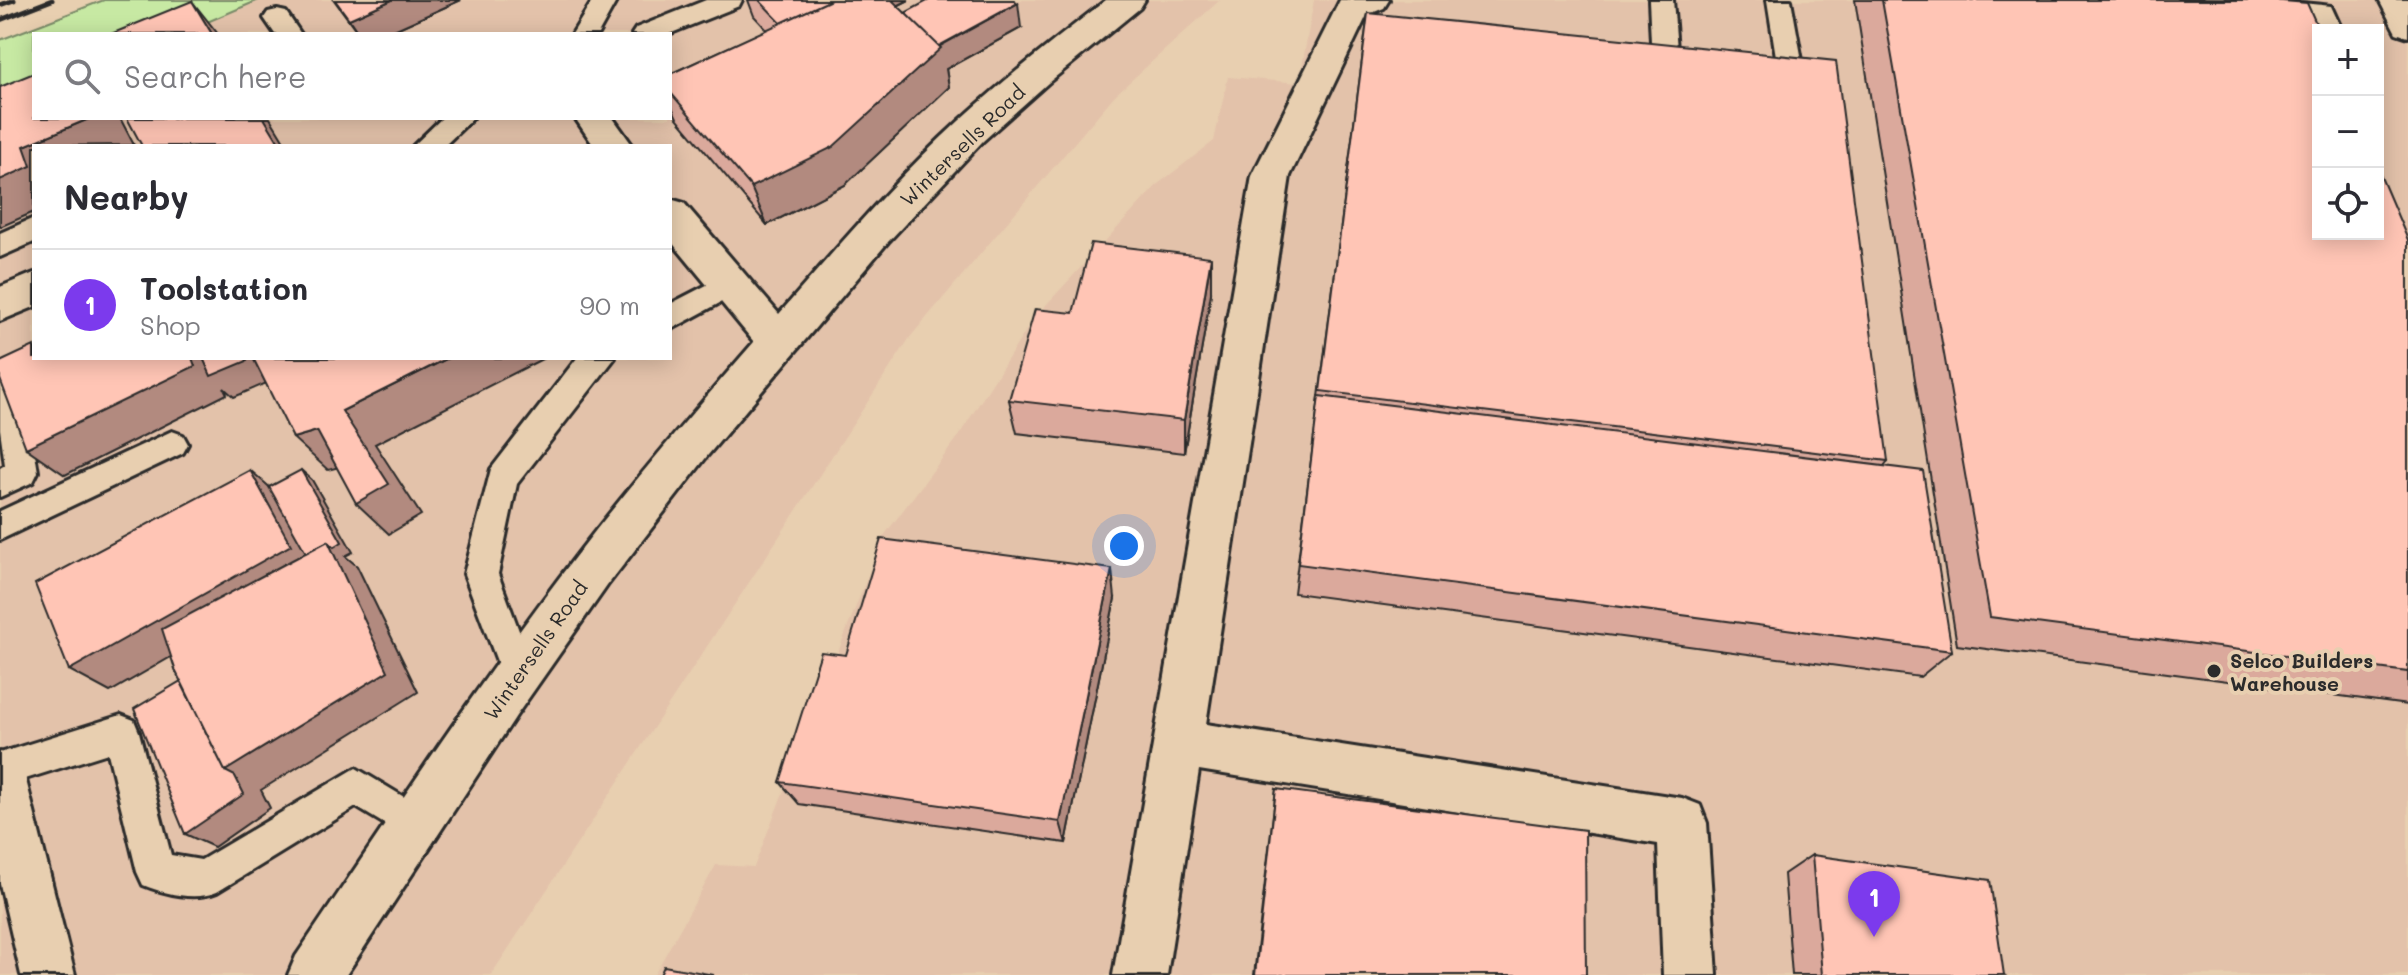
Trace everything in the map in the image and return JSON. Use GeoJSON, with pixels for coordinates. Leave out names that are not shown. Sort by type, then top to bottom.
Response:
{"type":"FeatureCollection","features":[{"type":"Feature","properties":{"kind":"street","name":"Wintersells Road"},"geometry":{"type":"LineString","coordinates":[[315,975],[518,674],[591,572],[683,454],[874,232],[970,132],[1035,74],[1127,0]]}},
{"type":"Feature","properties":{"kind":"street"},"geometry":{"type":"LineString","coordinates":[[1140,975],[1271,176],[1353,7],[1372,0]]}},
{"type":"Feature","properties":{"kind":"street"},"geometry":{"type":"LineString","coordinates":[[2396,0],[2408,25]]}},
{"type":"Feature","properties":{"kind":"street"},"geometry":{"type":"LineString","coordinates":[[594,120],[612,144]]}},
{"type":"Feature","properties":{"kind":"street"},"geometry":{"type":"LineString","coordinates":[[672,215],[779,343]]}},
{"type":"Feature","properties":{"kind":"street"},"geometry":{"type":"LineString","coordinates":[[1179,743],[1682,823],[1690,975]]}},
{"type":"Feature","properties":{"kind":"street"},"geometry":{"type":"LineString","coordinates":[[0,773],[9,848],[48,975]]}},
{"type":"Feature","properties":{"kind":"lane"},"geometry":{"type":"LineString","coordinates":[[586,32],[605,0]]}},
{"type":"Feature","properties":{"kind":"lane"},"geometry":{"type":"LineString","coordinates":[[650,32],[730,0]]}},
{"type":"Feature","properties":{"kind":"lane"},"geometry":{"type":"LineString","coordinates":[[1661,0],[1665,62]]}},
{"type":"Feature","properties":{"kind":"lane"},"geometry":{"type":"LineString","coordinates":[[1779,0],[1794,88]]}},
{"type":"Feature","properties":{"kind":"lane"},"geometry":{"type":"LineString","coordinates":[[2191,0],[2318,14]]}},
{"type":"Feature","properties":{"kind":"lane"},"geometry":{"type":"LineString","coordinates":[[428,144],[458,120]]}},
{"type":"Feature","properties":{"kind":"lane"},"geometry":{"type":"LineString","coordinates":[[0,246],[32,230]]}},
{"type":"Feature","properties":{"kind":"lane"},"geometry":{"type":"LineString","coordinates":[[672,317],[730,284]]}},
{"type":"Feature","properties":{"kind":"lane"},"geometry":{"type":"LineString","coordinates":[[0,483],[22,472],[8,378],[41,360]]}},
{"type":"Feature","properties":{"kind":"lane"},"geometry":{"type":"LineString","coordinates":[[518,674],[481,574],[502,479],[590,364],[597,360]]}},
{"type":"Feature","properties":{"kind":"lane"},"geometry":{"type":"LineString","coordinates":[[0,526],[172,444]]}},
{"type":"Feature","properties":{"kind":"lane"},"geometry":{"type":"LineString","coordinates":[[0,773],[121,732],[156,872],[204,879],[356,786],[416,825]]}},
{"type":"Feature","properties":{"kind":"shaded area"},"geometry":{"type":"Polygon","coordinates":[[[259,0],[1220,0],[1114,96],[911,336],[491,975],[0,975],[0,109],[32,120],[672,120],[672,32],[184,32],[259,0]]]}},
{"type":"Feature","properties":{"kind":"shaded area"},"geometry":{"type":"Polygon","coordinates":[[[1314,0],[2408,0],[2408,975],[654,975],[716,865],[754,867],[883,537],[956,440],[1034,318],[1158,184],[1214,141],[1228,77],[1299,83],[1314,0]]]}},
{"type":"Feature","properties":{"kind":"green space"},"geometry":{"type":"Polygon","coordinates":[[[104,0],[259,0],[184,32],[32,32],[32,96],[0,109],[0,40],[104,0]]]}},
{"type":"Feature","properties":{"kind":"building"},"geometry":{"type":"Polygon","coordinates":[[[335,0],[392,0],[349,19],[335,0]]]}},
{"type":"Feature","properties":{"kind":"building"},"geometry":{"type":"Polygon","coordinates":[[[759,0],[831,0],[781,23],[759,0]]]}},
{"type":"Feature","properties":{"kind":"building"},"geometry":{"type":"Polygon","coordinates":[[[831,0],[892,0],[941,48],[833,147],[751,187],[672,94],[672,73],[831,0]]]}},
{"type":"Feature","properties":{"kind":"building"},"geometry":{"type":"Polygon","coordinates":[[[929,0],[1014,0],[1018,3],[939,46],[905,13],[929,0]]]}},
{"type":"Feature","properties":{"kind":"building"},"geometry":{"type":"Polygon","coordinates":[[[1882,0],[2271,0],[2307,3],[2316,24],[2312,24],[2312,240],[2384,240],[2384,184],[2408,240],[2408,672],[1990,617],[1882,0]]]}},
{"type":"Feature","properties":{"kind":"building"},"geometry":{"type":"Polygon","coordinates":[[[192,1],[211,32],[116,32],[192,1]]]}},
{"type":"Feature","properties":{"kind":"building"},"geometry":{"type":"Polygon","coordinates":[[[1368,13],[1836,61],[1888,461],[1320,391],[1368,13]]]}},
{"type":"Feature","properties":{"kind":"building"},"geometry":{"type":"Polygon","coordinates":[[[32,74],[32,120],[86,120],[24,146],[31,166],[0,180],[0,87],[32,74]]]}},
{"type":"Feature","properties":{"kind":"building"},"geometry":{"type":"Polygon","coordinates":[[[128,120],[265,120],[278,141],[271,144],[141,144],[128,120]]]}},
{"type":"Feature","properties":{"kind":"building"},"geometry":{"type":"Polygon","coordinates":[[[1091,243],[1211,257],[1184,420],[1009,400],[1035,309],[1073,313],[1091,243]]]}},
{"type":"Feature","properties":{"kind":"building"},"geometry":{"type":"Polygon","coordinates":[[[32,347],[32,360],[193,360],[195,366],[26,448],[0,379],[0,362],[32,347]]]}},
{"type":"Feature","properties":{"kind":"building"},"geometry":{"type":"Polygon","coordinates":[[[204,360],[247,360],[247,361],[211,376],[204,360]]]}},
{"type":"Feature","properties":{"kind":"building"},"geometry":{"type":"Polygon","coordinates":[[[254,360],[444,360],[342,411],[389,484],[356,503],[317,431],[293,438],[254,360]]]}},
{"type":"Feature","properties":{"kind":"building"},"geometry":{"type":"Polygon","coordinates":[[[1319,396],[1923,471],[1952,651],[1298,564],[1319,396]]]}},
{"type":"Feature","properties":{"kind":"building"},"geometry":{"type":"Polygon","coordinates":[[[250,470],[291,545],[69,670],[35,584],[250,470]]]}},
{"type":"Feature","properties":{"kind":"building"},"geometry":{"type":"Polygon","coordinates":[[[301,470],[342,542],[334,547],[328,541],[306,553],[269,487],[301,470]]]}},
{"type":"Feature","properties":{"kind":"building"},"geometry":{"type":"Polygon","coordinates":[[[881,539],[1112,569],[1060,822],[780,782],[821,652],[846,655],[881,539]]]}},
{"type":"Feature","properties":{"kind":"building"},"geometry":{"type":"Polygon","coordinates":[[[328,541],[388,671],[225,771],[176,672],[162,629],[328,541]]]}},
{"type":"Feature","properties":{"kind":"building"},"geometry":{"type":"Polygon","coordinates":[[[181,681],[225,771],[235,776],[244,794],[185,834],[134,709],[181,681]]]}},
{"type":"Feature","properties":{"kind":"building"},"geometry":{"type":"Polygon","coordinates":[[[1276,789],[1585,830],[1586,975],[1255,975],[1276,789]]]}},
{"type":"Feature","properties":{"kind":"building"},"geometry":{"type":"Polygon","coordinates":[[[1812,855],[1990,880],[2004,975],[1822,975],[1812,855]]]}},
{"type":"Feature","properties":{"kind":"building"},"geometry":{"type":"Polygon","coordinates":[[[664,966],[714,975],[660,975],[664,966]]]}},
{"type":"Feature","properties":{"kind":"railway"},"geometry":{"type":"LineString","coordinates":[[0,5],[14,0]]}},
{"type":"Feature","properties":{"kind":"railway"},"geometry":{"type":"LineString","coordinates":[[0,20],[52,0]]}},
{"type":"Feature","properties":{"kind":"place","name":"Selco Builders Warehouse"},"geometry":{"type":"Point","coordinates":[2214,671]}},
{"type":"Feature","properties":{"kind":"place","name":"Toolstation"},"geometry":{"type":"Point","coordinates":[1874,937]}}]}
